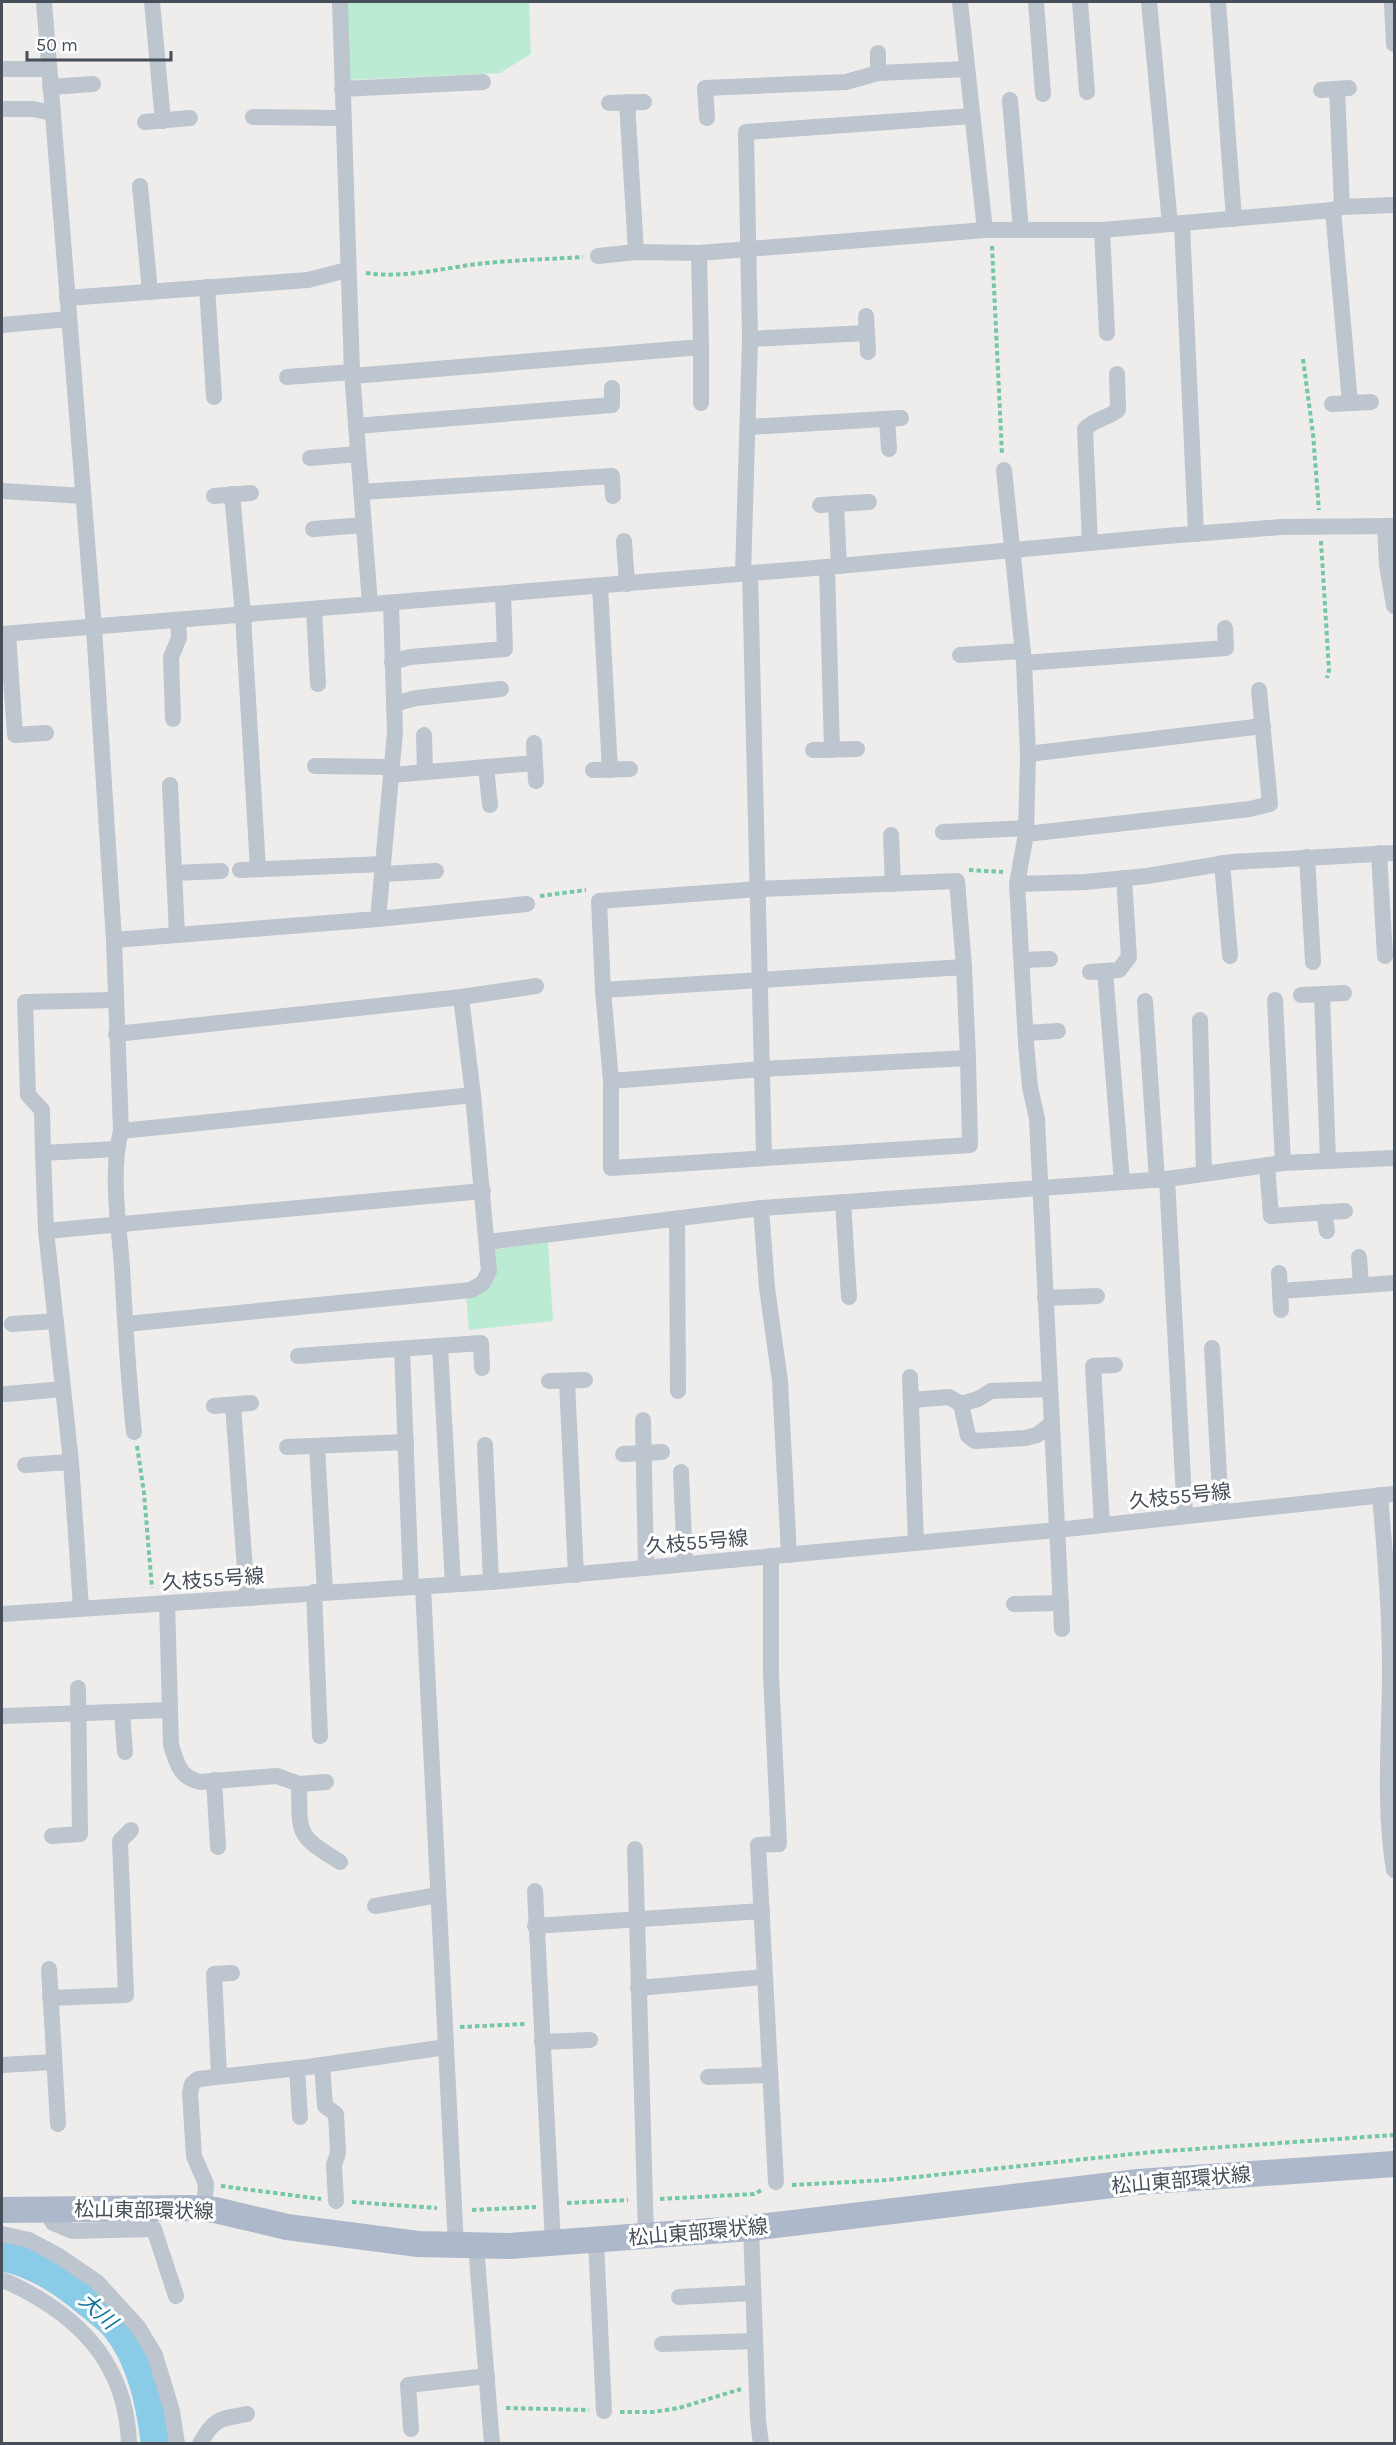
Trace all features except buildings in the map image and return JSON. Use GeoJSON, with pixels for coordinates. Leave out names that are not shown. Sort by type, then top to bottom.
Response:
{"type":"FeatureCollection","features":[{"type":"Feature","properties":{"kind":"main road","name":"松山東部環状線"},"geometry":{"type":"LineString","coordinates":[[2,2210],[46,2210],[205,2197],[244,2216],[287,2227],[418,2244],[466,2246],[596,2241],[751,2228],[1138,2182],[1395,2164]]}},
{"type":"Feature","properties":{"kind":"street"},"geometry":{"type":"LineString","coordinates":[[44,2],[94,627],[114,940],[121,1131],[116,1149],[119,1226],[127,1371],[134,1432]]}},
{"type":"Feature","properties":{"kind":"street"},"geometry":{"type":"LineString","coordinates":[[152,2],[163,121]]}},
{"type":"Feature","properties":{"kind":"street"},"geometry":{"type":"LineString","coordinates":[[340,2],[352,374],[370,604]]}},
{"type":"Feature","properties":{"kind":"street"},"geometry":{"type":"LineString","coordinates":[[960,2],[966,69],[988,230]]}},
{"type":"Feature","properties":{"kind":"street"},"geometry":{"type":"LineString","coordinates":[[1036,2],[1043,94]]}},
{"type":"Feature","properties":{"kind":"street"},"geometry":{"type":"LineString","coordinates":[[1080,2],[1087,92]]}},
{"type":"Feature","properties":{"kind":"street"},"geometry":{"type":"LineString","coordinates":[[1149,2],[1176,224],[1196,534]]}},
{"type":"Feature","properties":{"kind":"street"},"geometry":{"type":"LineString","coordinates":[[1218,2],[1234,219]]}},
{"type":"Feature","properties":{"kind":"street"},"geometry":{"type":"LineString","coordinates":[[1392,2],[1395,44]]}},
{"type":"Feature","properties":{"kind":"street"},"geometry":{"type":"LineString","coordinates":[[878,53],[878,73]]}},
{"type":"Feature","properties":{"kind":"street"},"geometry":{"type":"LineString","coordinates":[[2,69],[49,69]]}},
{"type":"Feature","properties":{"kind":"street"},"geometry":{"type":"LineString","coordinates":[[707,118],[705,87],[846,82],[878,73],[966,69]]}},
{"type":"Feature","properties":{"kind":"street"},"geometry":{"type":"LineString","coordinates":[[342,89],[483,82]]}},
{"type":"Feature","properties":{"kind":"street"},"geometry":{"type":"LineString","coordinates":[[50,87],[93,84]]}},
{"type":"Feature","properties":{"kind":"street"},"geometry":{"type":"LineString","coordinates":[[1336,89],[1338,208],[1350,403]]}},
{"type":"Feature","properties":{"kind":"street"},"geometry":{"type":"LineString","coordinates":[[1010,100],[1021,230]]}},
{"type":"Feature","properties":{"kind":"street"},"geometry":{"type":"LineString","coordinates":[[609,103],[636,102],[636,252]]}},
{"type":"Feature","properties":{"kind":"street"},"geometry":{"type":"LineString","coordinates":[[2,110],[33,109],[52,113]]}},
{"type":"Feature","properties":{"kind":"street"},"geometry":{"type":"LineString","coordinates":[[764,1157],[759,889],[746,574],[750,339],[746,132],[972,116]]}},
{"type":"Feature","properties":{"kind":"street"},"geometry":{"type":"LineString","coordinates":[[253,117],[342,118]]}},
{"type":"Feature","properties":{"kind":"street"},"geometry":{"type":"LineString","coordinates":[[145,122],[189,118]]}},
{"type":"Feature","properties":{"kind":"street"},"geometry":{"type":"LineString","coordinates":[[140,186],[150,292]]}},
{"type":"Feature","properties":{"kind":"street"},"geometry":{"type":"LineString","coordinates":[[598,256],[636,252],[699,253],[988,230],[1102,230],[1338,208],[1395,205]]}},
{"type":"Feature","properties":{"kind":"street"},"geometry":{"type":"LineString","coordinates":[[1102,230],[1107,333]]}},
{"type":"Feature","properties":{"kind":"street"},"geometry":{"type":"LineString","coordinates":[[699,253],[701,403]]}},
{"type":"Feature","properties":{"kind":"street"},"geometry":{"type":"LineString","coordinates":[[67,298],[308,280],[347,270]]}},
{"type":"Feature","properties":{"kind":"street"},"geometry":{"type":"LineString","coordinates":[[207,287],[214,397]]}},
{"type":"Feature","properties":{"kind":"street"},"geometry":{"type":"LineString","coordinates":[[2,325],[69,319]]}},
{"type":"Feature","properties":{"kind":"street"},"geometry":{"type":"LineString","coordinates":[[750,339],[866,324],[868,352]]}},
{"type":"Feature","properties":{"kind":"street"},"geometry":{"type":"LineString","coordinates":[[287,377],[701,347]]}},
{"type":"Feature","properties":{"kind":"street"},"geometry":{"type":"LineString","coordinates":[[1090,543],[1085,429],[1092,422],[1112,415],[1118,410],[1117,374]]}},
{"type":"Feature","properties":{"kind":"street"},"geometry":{"type":"LineString","coordinates":[[356,426],[612,405],[612,388]]}},
{"type":"Feature","properties":{"kind":"street"},"geometry":{"type":"LineString","coordinates":[[1332,404],[1371,402]]}},
{"type":"Feature","properties":{"kind":"street"},"geometry":{"type":"LineString","coordinates":[[748,427],[894,419],[889,449]]}},
{"type":"Feature","properties":{"kind":"street"},"geometry":{"type":"LineString","coordinates":[[310,458],[358,454]]}},
{"type":"Feature","properties":{"kind":"street"},"geometry":{"type":"LineString","coordinates":[[1004,470],[1023,657],[1028,754],[1026,831],[1017,884],[1030,1087],[1036,1119],[1062,1629]]}},
{"type":"Feature","properties":{"kind":"street"},"geometry":{"type":"LineString","coordinates":[[361,492],[612,476],[613,496]]}},
{"type":"Feature","properties":{"kind":"street"},"geometry":{"type":"LineString","coordinates":[[2,491],[83,496]]}},
{"type":"Feature","properties":{"kind":"street"},"geometry":{"type":"LineString","coordinates":[[214,496],[251,493]]}},
{"type":"Feature","properties":{"kind":"street"},"geometry":{"type":"LineString","coordinates":[[232,494],[243,615],[258,869]]}},
{"type":"Feature","properties":{"kind":"street"},"geometry":{"type":"LineString","coordinates":[[832,750],[833,566],[828,505],[868,502]]}},
{"type":"Feature","properties":{"kind":"street"},"geometry":{"type":"LineString","coordinates":[[313,529],[364,525]]}},
{"type":"Feature","properties":{"kind":"street"},"geometry":{"type":"LineString","coordinates":[[46,733],[15,735],[5,634],[391,604],[1013,549],[1281,528],[1390,526],[1387,565],[1395,606]]}},
{"type":"Feature","properties":{"kind":"street"},"geometry":{"type":"LineString","coordinates":[[624,541],[627,584]]}},
{"type":"Feature","properties":{"kind":"street"},"geometry":{"type":"LineString","coordinates":[[600,586],[602,770],[630,769]]}},
{"type":"Feature","properties":{"kind":"street"},"geometry":{"type":"LineString","coordinates":[[392,662],[410,657],[505,650],[503,594]]}},
{"type":"Feature","properties":{"kind":"street"},"geometry":{"type":"LineString","coordinates":[[378,919],[395,732],[391,604]]}},
{"type":"Feature","properties":{"kind":"street"},"geometry":{"type":"LineString","coordinates":[[314,609],[318,684]]}},
{"type":"Feature","properties":{"kind":"street"},"geometry":{"type":"LineString","coordinates":[[173,719],[171,657],[179,638],[178,620]]}},
{"type":"Feature","properties":{"kind":"street"},"geometry":{"type":"LineString","coordinates":[[960,655],[1023,657],[1226,648],[1226,628]]}},
{"type":"Feature","properties":{"kind":"street"},"geometry":{"type":"LineString","coordinates":[[394,704],[416,698],[501,689]]}},
{"type":"Feature","properties":{"kind":"street"},"geometry":{"type":"LineString","coordinates":[[944,832],[1026,831],[1250,809],[1270,804],[1259,690]]}},
{"type":"Feature","properties":{"kind":"street"},"geometry":{"type":"LineString","coordinates":[[1028,754],[1263,726]]}},
{"type":"Feature","properties":{"kind":"street"},"geometry":{"type":"LineString","coordinates":[[424,735],[425,771]]}},
{"type":"Feature","properties":{"kind":"street"},"geometry":{"type":"LineString","coordinates":[[534,743],[536,781]]}},
{"type":"Feature","properties":{"kind":"street"},"geometry":{"type":"LineString","coordinates":[[813,750],[857,749]]}},
{"type":"Feature","properties":{"kind":"street"},"geometry":{"type":"LineString","coordinates":[[315,766],[425,771],[535,762]]}},
{"type":"Feature","properties":{"kind":"street"},"geometry":{"type":"LineString","coordinates":[[486,767],[490,805]]}},
{"type":"Feature","properties":{"kind":"street"},"geometry":{"type":"LineString","coordinates":[[170,786],[177,935]]}},
{"type":"Feature","properties":{"kind":"street"},"geometry":{"type":"LineString","coordinates":[[891,835],[893,884]]}},
{"type":"Feature","properties":{"kind":"street"},"geometry":{"type":"LineString","coordinates":[[1017,884],[1124,878],[1222,864],[1387,853],[1385,956]]}},
{"type":"Feature","properties":{"kind":"street"},"geometry":{"type":"LineString","coordinates":[[1307,857],[1313,962]]}},
{"type":"Feature","properties":{"kind":"street"},"geometry":{"type":"LineString","coordinates":[[1222,864],[1230,956]]}},
{"type":"Feature","properties":{"kind":"street"},"geometry":{"type":"LineString","coordinates":[[240,870],[436,871]]}},
{"type":"Feature","properties":{"kind":"street"},"geometry":{"type":"LineString","coordinates":[[174,873],[221,872]]}},
{"type":"Feature","properties":{"kind":"street"},"geometry":{"type":"LineString","coordinates":[[1122,1182],[1097,971],[1119,970],[1129,957],[1124,878]]}},
{"type":"Feature","properties":{"kind":"street"},"geometry":{"type":"LineString","coordinates":[[957,880],[964,967],[970,1145],[611,1168],[610,1081],[599,901],[759,889],[893,884],[957,880]]}},
{"type":"Feature","properties":{"kind":"street"},"geometry":{"type":"LineString","coordinates":[[114,940],[378,919],[526,904]]}},
{"type":"Feature","properties":{"kind":"street"},"geometry":{"type":"LineString","coordinates":[[1022,960],[1050,959]]}},
{"type":"Feature","properties":{"kind":"street"},"geometry":{"type":"LineString","coordinates":[[603,990],[964,967]]}},
{"type":"Feature","properties":{"kind":"street"},"geometry":{"type":"LineString","coordinates":[[116,1034],[461,997],[536,986]]}},
{"type":"Feature","properties":{"kind":"street"},"geometry":{"type":"LineString","coordinates":[[1301,995],[1344,993]]}},
{"type":"Feature","properties":{"kind":"street"},"geometry":{"type":"LineString","coordinates":[[1322,994],[1328,1161]]}},
{"type":"Feature","properties":{"kind":"street"},"geometry":{"type":"LineString","coordinates":[[126,1324],[471,1290],[483,1283],[489,1271],[488,1242],[461,997]]}},
{"type":"Feature","properties":{"kind":"street"},"geometry":{"type":"LineString","coordinates":[[81,1608],[71,1461],[46,1231],[42,1110],[28,1095],[25,1002],[115,1000]]}},
{"type":"Feature","properties":{"kind":"street"},"geometry":{"type":"LineString","coordinates":[[1275,1000],[1275,1164],[1271,1216],[1345,1211]]}},
{"type":"Feature","properties":{"kind":"street"},"geometry":{"type":"LineString","coordinates":[[1145,1001],[1162,1179],[1185,1516]]}},
{"type":"Feature","properties":{"kind":"street"},"geometry":{"type":"LineString","coordinates":[[1200,1020],[1204,1174]]}},
{"type":"Feature","properties":{"kind":"street"},"geometry":{"type":"LineString","coordinates":[[1026,1032],[1058,1031]]}},
{"type":"Feature","properties":{"kind":"street"},"geometry":{"type":"LineString","coordinates":[[610,1081],[763,1069],[968,1058]]}},
{"type":"Feature","properties":{"kind":"street"},"geometry":{"type":"LineString","coordinates":[[121,1131],[473,1095]]}},
{"type":"Feature","properties":{"kind":"street"},"geometry":{"type":"LineString","coordinates":[[43,1153],[116,1149]]}},
{"type":"Feature","properties":{"kind":"street"},"geometry":{"type":"LineString","coordinates":[[488,1242],[761,1208],[1162,1179],[1275,1164],[1395,1158]]}},
{"type":"Feature","properties":{"kind":"street"},"geometry":{"type":"LineString","coordinates":[[46,1231],[483,1191]]}},
{"type":"Feature","properties":{"kind":"street"},"geometry":{"type":"LineString","coordinates":[[843,1202],[849,1297]]}},
{"type":"Feature","properties":{"kind":"street"},"geometry":{"type":"LineString","coordinates":[[761,1208],[767,1288],[780,1381],[789,1555]]}},
{"type":"Feature","properties":{"kind":"street"},"geometry":{"type":"LineString","coordinates":[[1324,1212],[1327,1231]]}},
{"type":"Feature","properties":{"kind":"street"},"geometry":{"type":"LineString","coordinates":[[677,1219],[678,1391]]}},
{"type":"Feature","properties":{"kind":"street"},"geometry":{"type":"LineString","coordinates":[[1359,1257],[1361,1285]]}},
{"type":"Feature","properties":{"kind":"street"},"geometry":{"type":"LineString","coordinates":[[1279,1273],[1281,1310]]}},
{"type":"Feature","properties":{"kind":"street"},"geometry":{"type":"LineString","coordinates":[[1280,1291],[1395,1283]]}},
{"type":"Feature","properties":{"kind":"street"},"geometry":{"type":"LineString","coordinates":[[1045,1298],[1097,1296]]}},
{"type":"Feature","properties":{"kind":"street"},"geometry":{"type":"LineString","coordinates":[[12,1324],[56,1321]]}},
{"type":"Feature","properties":{"kind":"street"},"geometry":{"type":"LineString","coordinates":[[298,1356],[481,1343],[482,1368]]}},
{"type":"Feature","properties":{"kind":"street"},"geometry":{"type":"LineString","coordinates":[[440,1346],[453,1584]]}},
{"type":"Feature","properties":{"kind":"street"},"geometry":{"type":"LineString","coordinates":[[1212,1348],[1221,1512]]}},
{"type":"Feature","properties":{"kind":"street"},"geometry":{"type":"LineString","coordinates":[[402,1349],[406,1442],[438,1895],[454,2210],[466,2246],[487,2376],[492,2444]]}},
{"type":"Feature","properties":{"kind":"street"},"geometry":{"type":"LineString","coordinates":[[1102,1525],[1093,1366],[1115,1365]]}},
{"type":"Feature","properties":{"kind":"street"},"geometry":{"type":"LineString","coordinates":[[910,1377],[916,1543]]}},
{"type":"Feature","properties":{"kind":"street"},"geometry":{"type":"LineString","coordinates":[[549,1381],[585,1380]]}},
{"type":"Feature","properties":{"kind":"street"},"geometry":{"type":"LineString","coordinates":[[567,1381],[576,1575]]}},
{"type":"Feature","properties":{"kind":"street"},"geometry":{"type":"LineString","coordinates":[[6,1394],[63,1389]]}},
{"type":"Feature","properties":{"kind":"street"},"geometry":{"type":"LineString","coordinates":[[911,1400],[949,1397],[961,1404],[978,1399],[992,1391],[1050,1389]]}},
{"type":"Feature","properties":{"kind":"street"},"geometry":{"type":"LineString","coordinates":[[214,1406],[251,1403]]}},
{"type":"Feature","properties":{"kind":"street"},"geometry":{"type":"LineString","coordinates":[[961,1404],[968,1436],[975,1441],[1026,1438],[1037,1435],[1051,1424]]}},
{"type":"Feature","properties":{"kind":"street"},"geometry":{"type":"LineString","coordinates":[[233,1405],[247,1597]]}},
{"type":"Feature","properties":{"kind":"street"},"geometry":{"type":"LineString","coordinates":[[643,1420],[646,1568]]}},
{"type":"Feature","properties":{"kind":"street"},"geometry":{"type":"LineString","coordinates":[[287,1447],[406,1442]]}},
{"type":"Feature","properties":{"kind":"street"},"geometry":{"type":"LineString","coordinates":[[485,1445],[491,1582]]}},
{"type":"Feature","properties":{"kind":"street"},"geometry":{"type":"LineString","coordinates":[[317,1446],[320,1736]]}},
{"type":"Feature","properties":{"kind":"street"},"geometry":{"type":"LineString","coordinates":[[623,1454],[662,1452]]}},
{"type":"Feature","properties":{"kind":"street"},"geometry":{"type":"LineString","coordinates":[[570,1455],[588,1455]]}},
{"type":"Feature","properties":{"kind":"street"},"geometry":{"type":"LineString","coordinates":[[25,1465],[71,1461]]}},
{"type":"Feature","properties":{"kind":"street"},"geometry":{"type":"LineString","coordinates":[[681,1472],[685,1564]]}},
{"type":"Feature","properties":{"kind":"street"},"geometry":{"type":"LineString","coordinates":[[1387,1495],[1391,1805],[1395,1870]]}},
{"type":"Feature","properties":{"kind":"street","name":"久枝55号線"},"geometry":{"type":"LineString","coordinates":[[2,1614],[576,1575],[1057,1530],[1387,1495]]}},
{"type":"Feature","properties":{"kind":"street"},"geometry":{"type":"LineString","coordinates":[[771,1556],[771,1674],[779,1844],[758,1845],[776,2182]]}},
{"type":"Feature","properties":{"kind":"street"},"geometry":{"type":"LineString","coordinates":[[160,1603],[171,1745],[178,1768],[187,1779],[200,1782],[277,1776],[299,1784],[326,1782]]}},
{"type":"Feature","properties":{"kind":"street"},"geometry":{"type":"LineString","coordinates":[[1014,1604],[1061,1603]]}},
{"type":"Feature","properties":{"kind":"street"},"geometry":{"type":"LineString","coordinates":[[52,1836],[80,1834],[78,1688]]}},
{"type":"Feature","properties":{"kind":"street"},"geometry":{"type":"LineString","coordinates":[[2,1716],[169,1710]]}},
{"type":"Feature","properties":{"kind":"street"},"geometry":{"type":"LineString","coordinates":[[122,1712],[124,1752]]}},
{"type":"Feature","properties":{"kind":"street"},"geometry":{"type":"LineString","coordinates":[[214,1780],[218,1847]]}},
{"type":"Feature","properties":{"kind":"street"},"geometry":{"type":"LineString","coordinates":[[299,1784],[302,1833],[310,1843],[340,1862]]}},
{"type":"Feature","properties":{"kind":"street"},"geometry":{"type":"LineString","coordinates":[[50,1998],[126,1995],[120,1841],[131,1830]]}},
{"type":"Feature","properties":{"kind":"street"},"geometry":{"type":"LineString","coordinates":[[635,1849],[646,2237]]}},
{"type":"Feature","properties":{"kind":"street"},"geometry":{"type":"LineString","coordinates":[[535,1891],[553,2243]]}},
{"type":"Feature","properties":{"kind":"street"},"geometry":{"type":"LineString","coordinates":[[375,1906],[438,1895]]}},
{"type":"Feature","properties":{"kind":"street"},"geometry":{"type":"LineString","coordinates":[[535,1926],[762,1911]]}},
{"type":"Feature","properties":{"kind":"street"},"geometry":{"type":"LineString","coordinates":[[49,1969],[58,2124]]}},
{"type":"Feature","properties":{"kind":"street"},"geometry":{"type":"LineString","coordinates":[[219,2075],[214,1974],[232,1973]]}},
{"type":"Feature","properties":{"kind":"street"},"geometry":{"type":"LineString","coordinates":[[638,1988],[765,1977]]}},
{"type":"Feature","properties":{"kind":"street"},"geometry":{"type":"LineString","coordinates":[[542,2042],[590,2040]]}},
{"type":"Feature","properties":{"kind":"street"},"geometry":{"type":"LineString","coordinates":[[205,2197],[194,2156],[190,2092],[192,2084],[198,2079],[322,2066],[446,2047]]}},
{"type":"Feature","properties":{"kind":"street"},"geometry":{"type":"LineString","coordinates":[[2,2065],[54,2062]]}},
{"type":"Feature","properties":{"kind":"street"},"geometry":{"type":"LineString","coordinates":[[322,2066],[326,2106],[336,2114],[338,2153],[334,2165],[336,2201]]}},
{"type":"Feature","properties":{"kind":"street"},"geometry":{"type":"LineString","coordinates":[[297,2068],[300,2117]]}},
{"type":"Feature","properties":{"kind":"street"},"geometry":{"type":"LineString","coordinates":[[708,2077],[770,2075]]}},
{"type":"Feature","properties":{"kind":"street"},"geometry":{"type":"LineString","coordinates":[[46,2210],[53,2223],[72,2231],[154,2229],[176,2296]]}},
{"type":"Feature","properties":{"kind":"street"},"geometry":{"type":"LineString","coordinates":[[751,2228],[760,2444]]}},
{"type":"Feature","properties":{"kind":"street"},"geometry":{"type":"LineString","coordinates":[[2,2234],[29,2240],[59,2256],[97,2282],[138,2327],[154,2355],[172,2411],[177,2444]]}},
{"type":"Feature","properties":{"kind":"street"},"geometry":{"type":"LineString","coordinates":[[596,2241],[604,2411]]}},
{"type":"Feature","properties":{"kind":"street"},"geometry":{"type":"LineString","coordinates":[[2,2280],[32,2294],[66,2315],[91,2339],[119,2389],[128,2425],[129,2444]]}},
{"type":"Feature","properties":{"kind":"street"},"geometry":{"type":"LineString","coordinates":[[679,2297],[753,2293]]}},
{"type":"Feature","properties":{"kind":"street"},"geometry":{"type":"LineString","coordinates":[[662,2344],[755,2341]]}},
{"type":"Feature","properties":{"kind":"street"},"geometry":{"type":"LineString","coordinates":[[411,2428],[408,2385],[487,2376]]}},
{"type":"Feature","properties":{"kind":"street"},"geometry":{"type":"LineString","coordinates":[[200,2444],[209,2427],[220,2419],[247,2414]]}},
{"type":"Feature","properties":{"kind":"path"},"geometry":{"type":"LineString","coordinates":[[988,230],[999,424],[1004,470]]}},
{"type":"Feature","properties":{"kind":"path"},"geometry":{"type":"LineString","coordinates":[[347,270],[380,275],[486,263],[598,256]]}},
{"type":"Feature","properties":{"kind":"path"},"geometry":{"type":"LineString","coordinates":[[526,904],[547,893],[590,889],[599,901]]}},
{"type":"Feature","properties":{"kind":"path"},"geometry":{"type":"LineString","coordinates":[[134,1432],[160,1603]]}},
{"type":"Feature","properties":{"kind":"path"},"geometry":{"type":"LineString","coordinates":[[445,2028],[540,2023]]}},
{"type":"Feature","properties":{"kind":"path"},"geometry":{"type":"LineString","coordinates":[[205,2197],[336,2201],[454,2210],[499,2210],[551,2204],[754,2194],[776,2182],[797,2186],[888,2180],[1152,2152],[1395,2135]]}},
{"type":"Feature","properties":{"kind":"path"},"geometry":{"type":"LineString","coordinates":[[489,2408],[523,2407],[653,2412],[670,2410],[757,2385]]}},
{"type":"Feature","properties":{"kind":"green space"},"geometry":{"type":"Polygon","coordinates":[[[345,2],[529,2],[531,54],[500,73],[347,80],[345,2]]]}},
{"type":"Feature","properties":{"kind":"green space"},"geometry":{"type":"Polygon","coordinates":[[[548,1242],[553,1321],[469,1330],[466,1295],[493,1250],[548,1242]]]}},
{"type":"Feature","properties":{"kind":"waterway","name":"大川"},"geometry":{"type":"LineString","coordinates":[[2,2254],[31,2263],[59,2278],[98,2307],[118,2326],[141,2367],[153,2413],[158,2444]]}}]}
